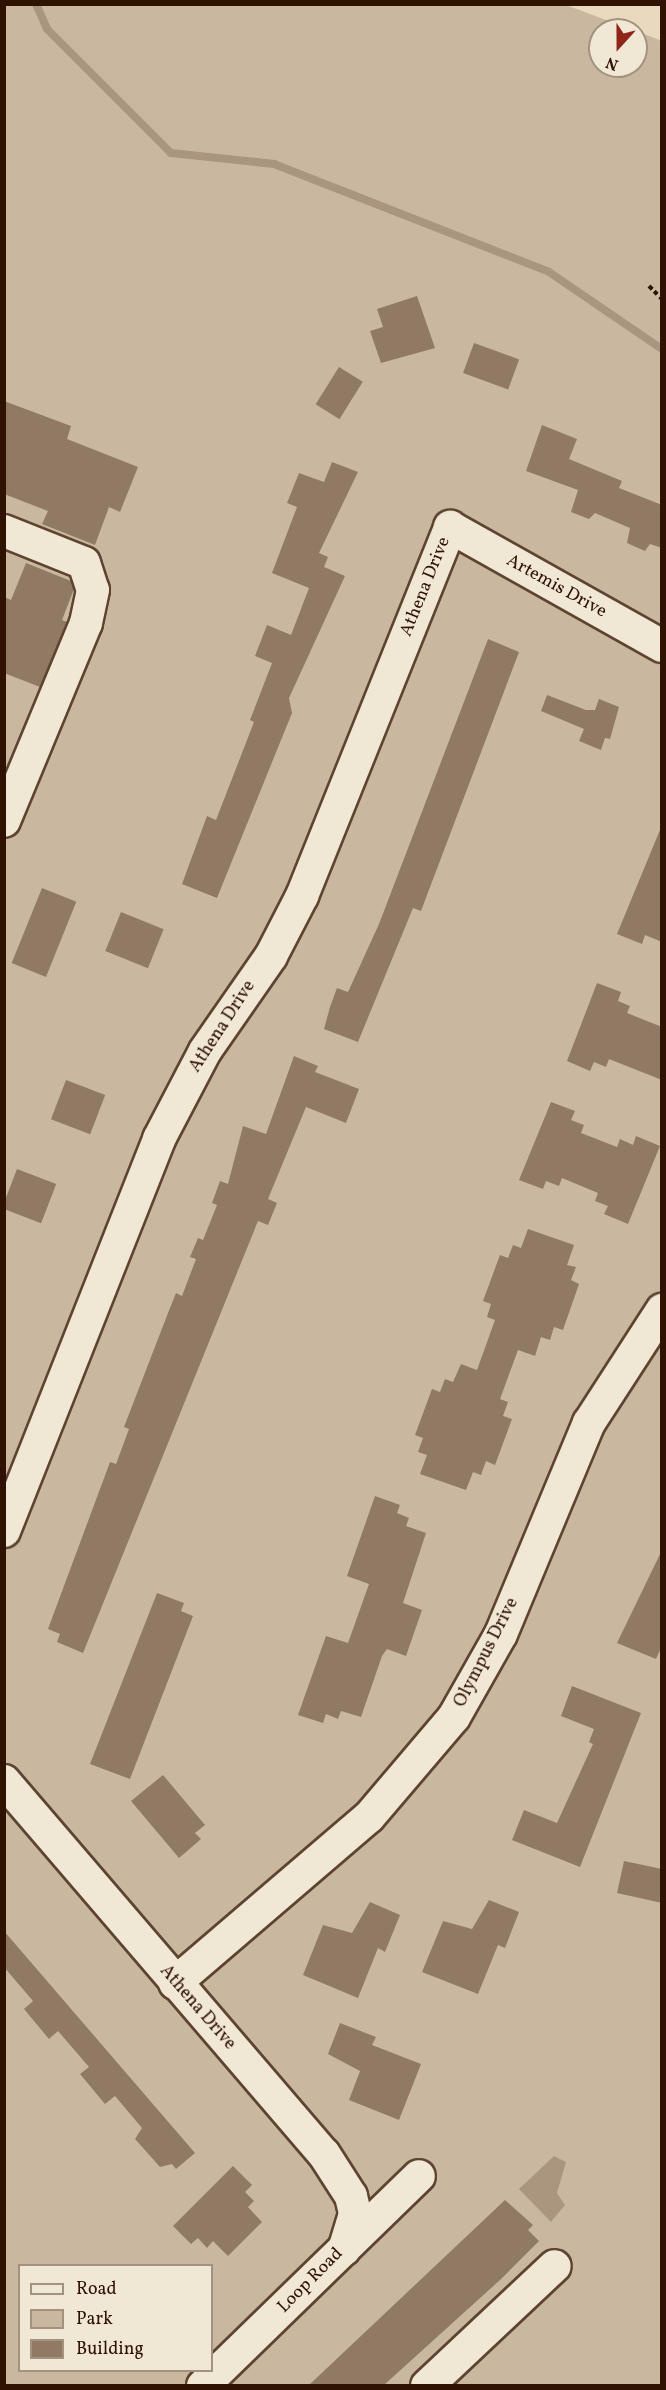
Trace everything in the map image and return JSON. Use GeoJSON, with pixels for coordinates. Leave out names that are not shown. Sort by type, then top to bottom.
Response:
{"type":"FeatureCollection","features":[{"type":"Feature","properties":{"kind":"street","name":"Artemis Drive"},"geometry":{"type":"LineString","coordinates":[[450,527],[662,646]]}},
{"type":"Feature","properties":{"kind":"street","name":"Athena Drive"},"geometry":{"type":"LineString","coordinates":[[4,1531],[159,1139],[205,1051],[271,956],[302,896],[450,527]]}},
{"type":"Feature","properties":{"kind":"street"},"geometry":{"type":"LineString","coordinates":[[4,531],[84,563],[93,590],[86,623],[4,821]]}},
{"type":"Feature","properties":{"kind":"street","name":"Olympus Drive"},"geometry":{"type":"LineString","coordinates":[[175,1983],[369,1816],[454,1717],[501,1634],[589,1423],[662,1310]]}},
{"type":"Feature","properties":{"kind":"street","name":"Athena Drive"},"geometry":{"type":"LineString","coordinates":[[4,1781],[340,2177],[355,2214],[344,2249]]}},
{"type":"Feature","properties":{"kind":"street","name":"Loop Road"},"geometry":{"type":"LineString","coordinates":[[215,2382],[344,2249],[419,2176]]}},
{"type":"Feature","properties":{"kind":"street"},"geometry":{"type":"LineString","coordinates":[[427,2385],[555,2266]]}},
{"type":"Feature","properties":{"kind":"path"},"geometry":{"type":"LineString","coordinates":[[649,286],[662,299]]}},
{"type":"Feature","properties":{"kind":"green space"},"geometry":{"type":"Polygon","coordinates":[[[5,5],[566,5],[601,18],[588,18],[588,78],[648,78],[648,36],[662,41],[661,2385],[5,2386],[5,5]]]}},
{"type":"Feature","properties":{"kind":"shaded area"},"geometry":{"type":"Polygon","coordinates":[[[554,2156],[566,2162],[557,2193],[565,2205],[551,2222],[519,2189],[554,2156]]]}},
{"type":"Feature","properties":{"kind":"building"},"geometry":{"type":"Polygon","coordinates":[[[417,296],[435,348],[381,363],[370,331],[383,327],[377,309],[417,296]]]}},
{"type":"Feature","properties":{"kind":"building"},"geometry":{"type":"Polygon","coordinates":[[[474,343],[519,359],[508,389],[463,373],[474,343]]]}},
{"type":"Feature","properties":{"kind":"building"},"geometry":{"type":"Polygon","coordinates":[[[339,367],[363,382],[339,419],[316,404],[339,367]]]}},
{"type":"Feature","properties":{"kind":"building"},"geometry":{"type":"Polygon","coordinates":[[[4,401],[71,426],[67,439],[138,467],[120,512],[109,507],[95,545],[42,524],[48,511],[4,494],[4,401]]]}},
{"type":"Feature","properties":{"kind":"building"},"geometry":{"type":"Polygon","coordinates":[[[542,425],[577,439],[569,459],[622,481],[619,488],[662,505],[662,548],[650,544],[645,551],[627,543],[630,528],[595,513],[589,519],[571,512],[578,490],[526,471],[542,425]]]}},
{"type":"Feature","properties":{"kind":"building"},"geometry":{"type":"Polygon","coordinates":[[[332,462],[358,472],[319,553],[328,557],[324,567],[345,576],[289,698],[292,713],[217,898],[182,884],[207,816],[216,820],[254,722],[250,720],[272,663],[255,656],[267,625],[291,635],[309,588],[272,573],[297,507],[287,503],[299,473],[324,482],[332,462]]]}},
{"type":"Feature","properties":{"kind":"building"},"geometry":{"type":"Polygon","coordinates":[[[26,563],[71,581],[74,589],[62,620],[67,622],[40,687],[4,673],[4,597],[11,600],[26,563]]]}},
{"type":"Feature","properties":{"kind":"building"},"geometry":{"type":"Polygon","coordinates":[[[488,639],[519,652],[421,911],[413,908],[358,1042],[324,1029],[330,1007],[337,988],[348,992],[379,924],[488,639]]]}},
{"type":"Feature","properties":{"kind":"building"},"geometry":{"type":"Polygon","coordinates":[[[547,695],[586,710],[595,710],[599,699],[619,707],[610,739],[605,738],[601,750],[579,741],[584,729],[541,711],[547,695]]]}},
{"type":"Feature","properties":{"kind":"building"},"geometry":{"type":"Polygon","coordinates":[[[662,825],[662,942],[645,935],[642,944],[617,934],[662,825]]]}},
{"type":"Feature","properties":{"kind":"building"},"geometry":{"type":"Polygon","coordinates":[[[42,888],[76,902],[46,977],[12,963],[42,888]]]}},
{"type":"Feature","properties":{"kind":"building"},"geometry":{"type":"Polygon","coordinates":[[[121,912],[164,929],[148,968],[105,951],[121,912]]]}},
{"type":"Feature","properties":{"kind":"building"},"geometry":{"type":"Polygon","coordinates":[[[597,983],[621,992],[618,1001],[630,1006],[627,1013],[662,1027],[662,1080],[609,1059],[606,1067],[594,1062],[590,1071],[567,1061],[597,983]]]}},
{"type":"Feature","properties":{"kind":"building"},"geometry":{"type":"Polygon","coordinates":[[[294,1056],[318,1066],[315,1072],[359,1089],[346,1123],[306,1107],[268,1199],[277,1203],[268,1225],[258,1221],[83,1653],[57,1642],[60,1634],[48,1629],[110,1462],[116,1464],[129,1429],[124,1427],[176,1293],[182,1296],[196,1259],[190,1257],[198,1238],[203,1240],[217,1205],[212,1203],[220,1181],[228,1184],[243,1126],[266,1134],[294,1056]]]}},
{"type":"Feature","properties":{"kind":"building"},"geometry":{"type":"Polygon","coordinates":[[[66,1080],[105,1095],[90,1134],[51,1119],[66,1080]]]}},
{"type":"Feature","properties":{"kind":"building"},"geometry":{"type":"Polygon","coordinates":[[[551,1102],[575,1111],[571,1120],[584,1125],[581,1133],[617,1147],[620,1139],[633,1145],[636,1136],[660,1146],[628,1224],[604,1214],[608,1206],[595,1201],[598,1193],[562,1178],[559,1186],[546,1181],[543,1189],[519,1180],[551,1102]]]}},
{"type":"Feature","properties":{"kind":"building"},"geometry":{"type":"Polygon","coordinates":[[[17,1169],[56,1184],[41,1223],[4,1209],[4,1203],[17,1169]]]}},
{"type":"Feature","properties":{"kind":"building"},"geometry":{"type":"Polygon","coordinates":[[[528,1229],[574,1245],[567,1265],[576,1267],[571,1280],[579,1284],[563,1330],[554,1327],[550,1340],[541,1337],[535,1356],[518,1350],[500,1399],[508,1402],[503,1416],[512,1419],[495,1465],[486,1461],[481,1475],[473,1472],[466,1490],[420,1474],[427,1455],[418,1452],[423,1438],[415,1435],[432,1389],[440,1392],[445,1379],[453,1382],[461,1364],[477,1370],[495,1320],[487,1317],[491,1304],[483,1301],[500,1255],[508,1258],[513,1245],[521,1248],[528,1229]]]}},
{"type":"Feature","properties":{"kind":"building"},"geometry":{"type":"Polygon","coordinates":[[[375,1496],[400,1505],[397,1513],[409,1518],[406,1526],[426,1533],[403,1603],[422,1610],[406,1656],[387,1649],[382,1656],[361,1717],[341,1711],[338,1719],[326,1714],[323,1723],[298,1715],[326,1636],[348,1643],[369,1584],[347,1576],[375,1496]]]}},
{"type":"Feature","properties":{"kind":"building"},"geometry":{"type":"Polygon","coordinates":[[[662,1550],[662,1646],[656,1659],[617,1643],[662,1550]]]}},
{"type":"Feature","properties":{"kind":"building"},"geometry":{"type":"Polygon","coordinates":[[[157,1593],[184,1603],[181,1611],[193,1616],[130,1779],[90,1764],[157,1593]]]}},
{"type":"Feature","properties":{"kind":"building"},"geometry":{"type":"Polygon","coordinates":[[[572,1686],[641,1713],[580,1867],[512,1840],[524,1810],[557,1823],[593,1744],[589,1742],[594,1729],[561,1716],[572,1686]]]}},
{"type":"Feature","properties":{"kind":"building"},"geometry":{"type":"Polygon","coordinates":[[[163,1775],[205,1825],[195,1833],[201,1839],[179,1858],[131,1801],[163,1775]]]}},
{"type":"Feature","properties":{"kind":"building"},"geometry":{"type":"Polygon","coordinates":[[[624,1861],[662,1869],[662,1903],[617,1893],[624,1861]]]}},
{"type":"Feature","properties":{"kind":"building"},"geometry":{"type":"Polygon","coordinates":[[[489,1900],[519,1912],[505,1948],[498,1945],[478,1994],[422,1972],[443,1921],[472,1929],[489,1900]]]}},
{"type":"Feature","properties":{"kind":"building"},"geometry":{"type":"Polygon","coordinates":[[[370,1902],[400,1915],[385,1952],[378,1948],[358,1998],[303,1975],[323,1925],[352,1933],[370,1902]]]}},
{"type":"Feature","properties":{"kind":"building"},"geometry":{"type":"Polygon","coordinates":[[[4,1931],[195,2153],[176,2169],[172,2164],[160,2167],[135,2139],[142,2128],[115,2096],[105,2104],[80,2074],[89,2067],[58,2031],[49,2039],[24,2009],[33,2001],[4,1967],[4,1931]]]}},
{"type":"Feature","properties":{"kind":"building"},"geometry":{"type":"Polygon","coordinates":[[[340,2023],[376,2037],[372,2045],[421,2064],[399,2120],[349,2100],[360,2071],[328,2054],[340,2023]]]}},
{"type":"Feature","properties":{"kind":"building"},"geometry":{"type":"Polygon","coordinates":[[[233,2166],[252,2185],[245,2192],[254,2201],[248,2207],[262,2222],[228,2256],[213,2241],[207,2248],[198,2238],[191,2244],[173,2226],[233,2166]]]}},
{"type":"Feature","properties":{"kind":"building"},"geometry":{"type":"Polygon","coordinates":[[[505,2200],[533,2225],[528,2230],[539,2241],[500,2280],[384,2385],[309,2385],[505,2200]]]}},
{"type":"Feature","properties":{"kind":"waterway"},"geometry":{"type":"LineString","coordinates":[[36,4],[47,29],[171,153],[274,164],[549,272],[662,349]]}}]}
